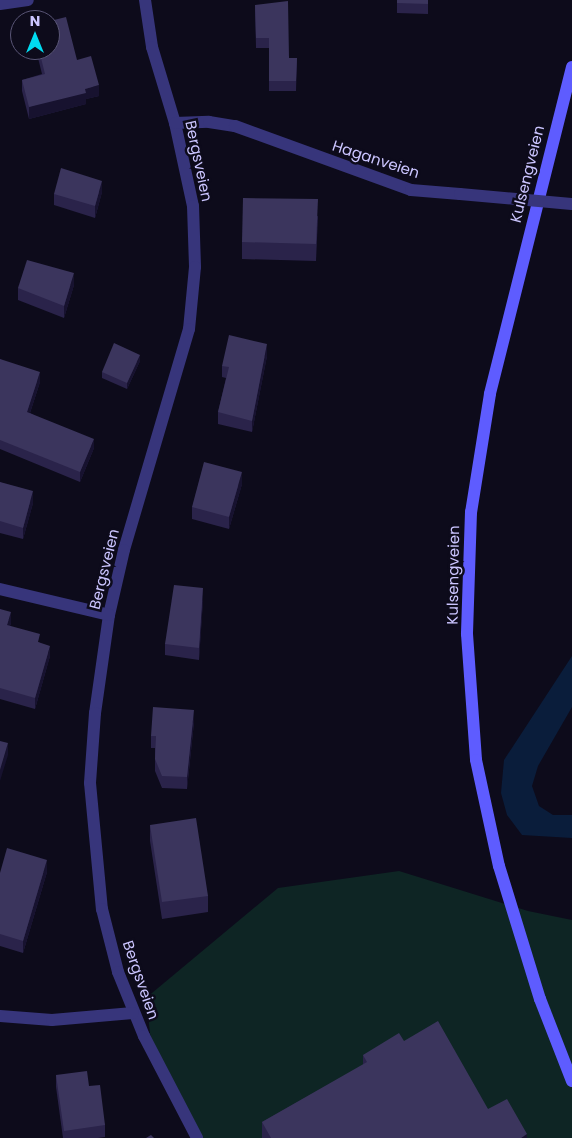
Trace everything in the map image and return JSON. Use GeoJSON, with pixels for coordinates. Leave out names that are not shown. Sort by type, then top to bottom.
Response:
{"type":"FeatureCollection","features":[{"type":"Feature","properties":{"kind":"main road","name":"Kulsengveien"},"geometry":{"type":"LineString","coordinates":[[572,67],[490,394],[471,512],[468,634],[476,760],[499,866],[540,999],[572,1081]]}},
{"type":"Feature","properties":{"kind":"street"},"geometry":{"type":"LineString","coordinates":[[0,4],[28,0]]}},
{"type":"Feature","properties":{"kind":"street","name":"Bergsveien"},"geometry":{"type":"LineString","coordinates":[[145,0],[152,47],[175,124],[193,206],[195,267],[189,329],[124,550],[109,615],[96,713],[90,783],[102,909],[133,1013],[197,1138]]}},
{"type":"Feature","properties":{"kind":"street","name":"Haganveien"},"geometry":{"type":"LineString","coordinates":[[175,124],[209,122],[236,126],[411,190],[572,204]]}},
{"type":"Feature","properties":{"kind":"street"},"geometry":{"type":"LineString","coordinates":[[0,589],[109,615]]}},
{"type":"Feature","properties":{"kind":"street"},"geometry":{"type":"LineString","coordinates":[[0,1016],[52,1020],[133,1013]]}},
{"type":"Feature","properties":{"kind":"green space"},"geometry":{"type":"Polygon","coordinates":[[[399,871],[528,911],[572,920],[572,1138],[194,1138],[153,1059],[146,998],[278,888],[399,871]]]}},
{"type":"Feature","properties":{"kind":"water"},"geometry":{"type":"Polygon","coordinates":[[[572,656],[572,707],[538,766],[532,786],[539,806],[553,815],[572,815],[572,838],[522,835],[507,815],[501,793],[504,760],[572,656]]]}},
{"type":"Feature","properties":{"kind":"building"},"geometry":{"type":"Polygon","coordinates":[[[397,0],[428,0],[428,4],[397,3],[397,0]]]}},
{"type":"Feature","properties":{"kind":"building"},"geometry":{"type":"Polygon","coordinates":[[[288,1],[289,58],[297,58],[296,81],[269,81],[269,38],[256,38],[255,5],[288,1]]]}},
{"type":"Feature","properties":{"kind":"building"},"geometry":{"type":"Polygon","coordinates":[[[66,17],[77,60],[91,56],[99,85],[85,89],[86,93],[29,107],[22,80],[45,74],[42,60],[60,60],[60,18],[66,17]]]}},
{"type":"Feature","properties":{"kind":"building"},"geometry":{"type":"Polygon","coordinates":[[[61,168],[102,181],[95,206],[54,194],[61,168]]]}},
{"type":"Feature","properties":{"kind":"building"},"geometry":{"type":"Polygon","coordinates":[[[243,198],[318,199],[316,244],[242,242],[243,198]]]}},
{"type":"Feature","properties":{"kind":"building"},"geometry":{"type":"Polygon","coordinates":[[[27,260],[74,273],[64,306],[18,288],[27,260]]]}},
{"type":"Feature","properties":{"kind":"building"},"geometry":{"type":"Polygon","coordinates":[[[229,335],[267,344],[252,421],[218,412],[229,367],[222,366],[229,335]]]}},
{"type":"Feature","properties":{"kind":"building"},"geometry":{"type":"Polygon","coordinates":[[[114,343],[140,355],[127,383],[102,372],[114,343]]]}},
{"type":"Feature","properties":{"kind":"building"},"geometry":{"type":"Polygon","coordinates":[[[0,359],[40,372],[27,412],[94,439],[80,472],[0,440],[0,359]]]}},
{"type":"Feature","properties":{"kind":"building"},"geometry":{"type":"Polygon","coordinates":[[[204,462],[242,472],[229,517],[192,507],[204,462]]]}},
{"type":"Feature","properties":{"kind":"building"},"geometry":{"type":"Polygon","coordinates":[[[0,482],[33,491],[23,528],[0,521],[0,482]]]}},
{"type":"Feature","properties":{"kind":"building"},"geometry":{"type":"Polygon","coordinates":[[[174,585],[203,588],[199,648],[165,644],[174,585]]]}},
{"type":"Feature","properties":{"kind":"building"},"geometry":{"type":"Polygon","coordinates":[[[0,609],[11,612],[7,625],[40,634],[38,642],[50,646],[35,698],[0,688],[0,609]]]}},
{"type":"Feature","properties":{"kind":"building"},"geometry":{"type":"Polygon","coordinates":[[[153,707],[194,710],[187,777],[162,776],[155,759],[156,736],[151,736],[153,707]]]}},
{"type":"Feature","properties":{"kind":"building"},"geometry":{"type":"Polygon","coordinates":[[[0,741],[8,743],[0,770],[0,741]]]}},
{"type":"Feature","properties":{"kind":"building"},"geometry":{"type":"Polygon","coordinates":[[[196,818],[208,896],[162,902],[150,825],[196,818]]]}},
{"type":"Feature","properties":{"kind":"building"},"geometry":{"type":"Polygon","coordinates":[[[7,848],[47,860],[23,941],[0,934],[0,873],[7,848]]]}},
{"type":"Feature","properties":{"kind":"building"},"geometry":{"type":"Polygon","coordinates":[[[438,1021],[488,1109],[507,1099],[527,1134],[521,1138],[271,1138],[262,1122],[367,1062],[363,1055],[399,1033],[404,1041],[438,1021]]]}},
{"type":"Feature","properties":{"kind":"building"},"geometry":{"type":"Polygon","coordinates":[[[87,1071],[89,1086],[100,1085],[105,1125],[64,1131],[56,1075],[87,1071]]]}}]}
